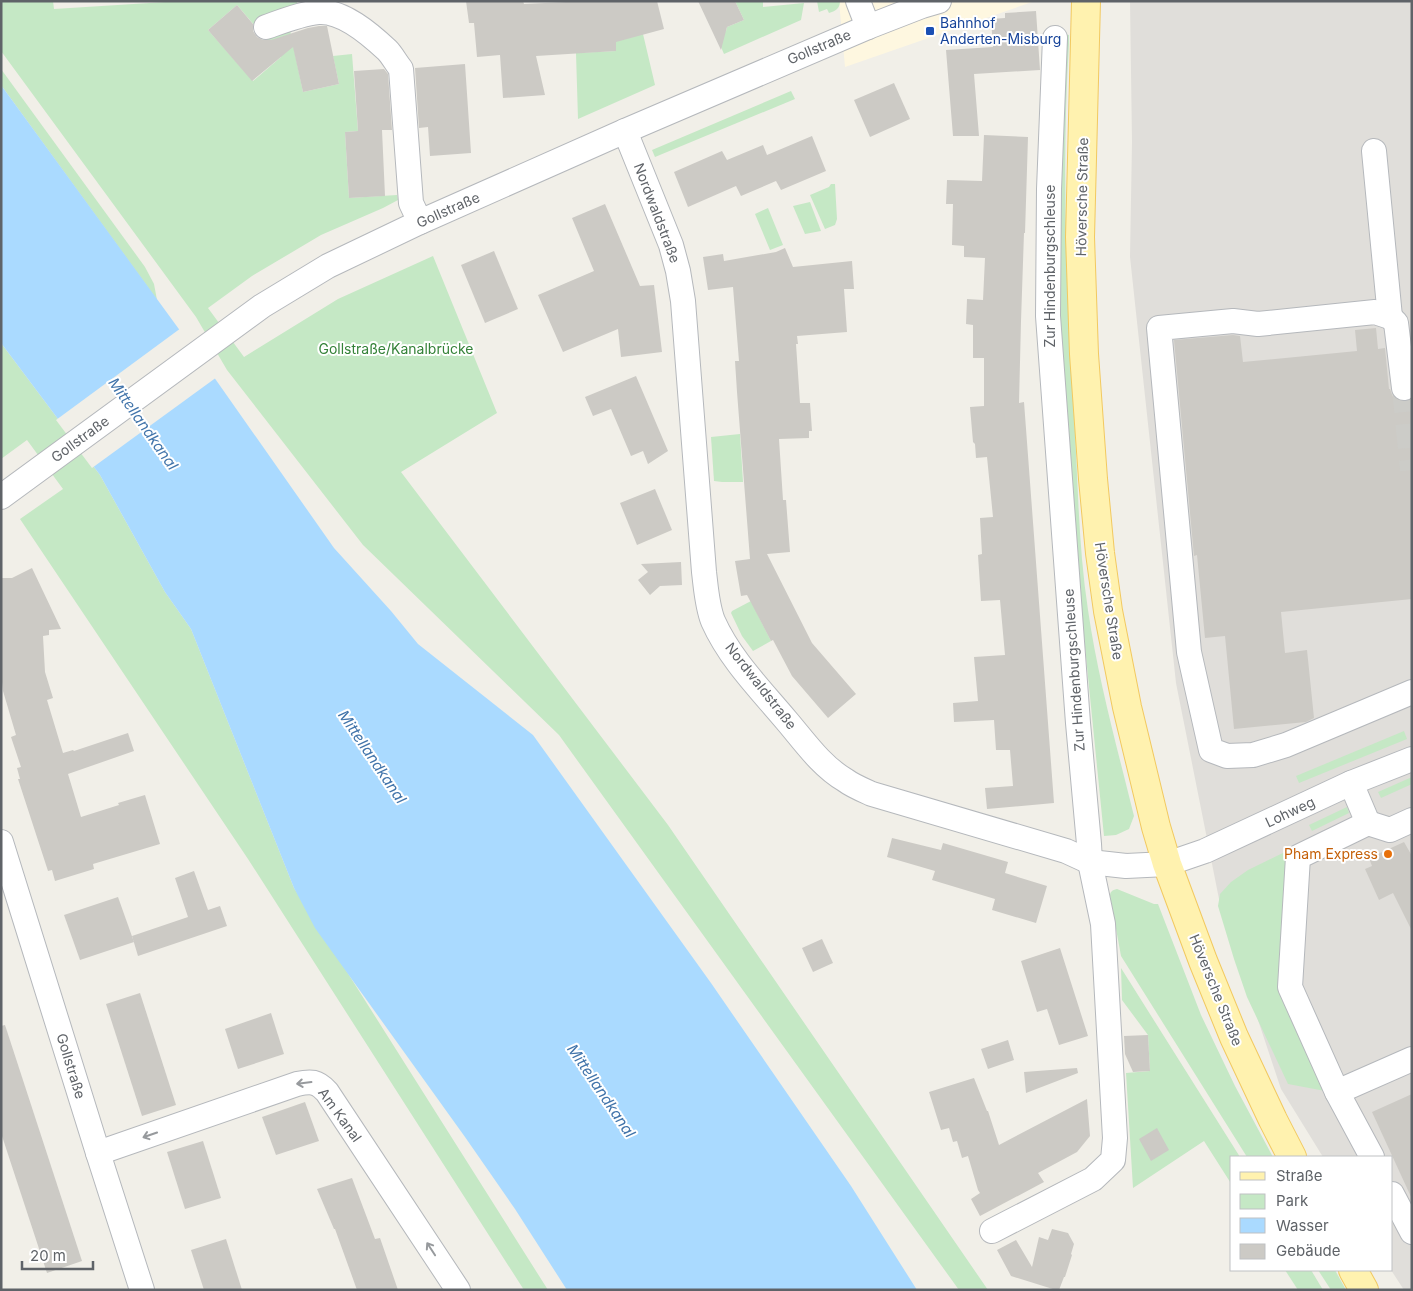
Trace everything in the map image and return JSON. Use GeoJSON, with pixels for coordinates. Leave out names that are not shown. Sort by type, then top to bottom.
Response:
{"type":"FeatureCollection","features":[{"type":"Feature","properties":{"kind":"main road","name":"Höversche Straße"},"geometry":{"type":"LineString","coordinates":[[1086,7],[1080,237],[1084,354],[1095,497],[1108,611],[1127,707],[1156,827],[1167,864],[1203,962],[1234,1037],[1291,1156]]}},
{"type":"Feature","properties":{"kind":"main road"},"geometry":{"type":"LineString","coordinates":[[1354,1271],[1364,1290]]}},
{"type":"Feature","properties":{"kind":"street"},"geometry":{"type":"LineString","coordinates":[[858,1],[868,27]]}},
{"type":"Feature","properties":{"kind":"street","name":"Gollstraße"},"geometry":{"type":"LineString","coordinates":[[1,497],[262,306],[328,266],[420,222],[625,131],[868,27],[939,1]]}},
{"type":"Feature","properties":{"kind":"street"},"geometry":{"type":"LineString","coordinates":[[266,28],[296,16],[320,12],[338,15],[365,31],[388,51],[400,69],[411,203],[420,222]]}},
{"type":"Feature","properties":{"kind":"street","name":"Zur Hindenburgschleuse"},"geometry":{"type":"LineString","coordinates":[[992,1231],[1093,1178],[1113,1160],[1115,1138],[1103,924],[1090,862],[1048,316],[1049,198],[1055,38]]}},
{"type":"Feature","properties":{"kind":"street","name":"Nordwaldstraße"},"geometry":{"type":"LineString","coordinates":[[625,131],[671,245],[678,270],[683,301],[682,371],[687,436],[707,600],[713,621],[746,673],[828,766],[844,780],[872,794],[1066,851],[1090,862],[1126,866],[1167,864]]}},
{"type":"Feature","properties":{"kind":"street"},"geometry":{"type":"LineString","coordinates":[[1374,151],[1390,317]]}},
{"type":"Feature","properties":{"kind":"street"},"geometry":{"type":"LineString","coordinates":[[1404,388],[1396,323],[1390,317],[1375,312],[1258,324],[1234,321],[1159,328],[1189,652],[1211,750],[1227,756],[1252,755],[1286,745],[1412,692]]}},
{"type":"Feature","properties":{"kind":"street","name":"Lohweg"},"geometry":{"type":"LineString","coordinates":[[1167,864],[1206,851],[1351,783],[1412,759]]}},
{"type":"Feature","properties":{"kind":"street"},"geometry":{"type":"LineString","coordinates":[[1351,783],[1368,823]]}},
{"type":"Feature","properties":{"kind":"street"},"geometry":{"type":"LineString","coordinates":[[1371,1156],[1337,1092],[1290,987],[1298,858],[1368,823],[1390,830],[1412,820]]}},
{"type":"Feature","properties":{"kind":"street","name":"Gollstraße"},"geometry":{"type":"LineString","coordinates":[[1,842],[142,1290]]}},
{"type":"Feature","properties":{"kind":"street"},"geometry":{"type":"LineString","coordinates":[[1337,1092],[1412,1058]]}},
{"type":"Feature","properties":{"kind":"street","name":"Am Kanal"},"geometry":{"type":"LineString","coordinates":[[98,1153],[297,1084],[315,1082],[328,1092],[458,1290]]}},
{"type":"Feature","properties":{"kind":"street"},"geometry":{"type":"LineString","coordinates":[[1393,1196],[1412,1232]]}},
{"type":"Feature","properties":{"kind":"shaded area"},"geometry":{"type":"Polygon","coordinates":[[[839,1],[1035,1],[845,67],[839,1]]]}},
{"type":"Feature","properties":{"kind":"shaded area"},"geometry":{"type":"Polygon","coordinates":[[[1130,1],[1412,1],[1412,1290],[1404,1290],[1392,1271],[1393,1156],[1322,1156],[1281,1089],[1221,909],[1176,683],[1130,257],[1132,142],[1130,1]]]}},
{"type":"Feature","properties":{"kind":"green space","name":"Gollstraße/Kanalbrücke"},"geometry":{"type":"Polygon","coordinates":[[[1,1],[53,1],[54,9],[181,1],[297,1],[297,10],[255,26],[237,5],[208,30],[253,81],[281,57],[266,39],[290,30],[303,92],[339,84],[333,56],[352,54],[358,131],[345,132],[349,198],[397,195],[398,200],[321,235],[252,276],[208,308],[244,357],[338,299],[433,256],[497,413],[401,472],[668,825],[988,1290],[959,1290],[559,735],[363,545],[227,370],[196,317],[1,51],[1,1]]]}},
{"type":"Feature","properties":{"kind":"green space"},"geometry":{"type":"Polygon","coordinates":[[[614,1],[643,34],[655,85],[578,119],[576,53],[616,51],[614,1]]]}},
{"type":"Feature","properties":{"kind":"green space"},"geometry":{"type":"Polygon","coordinates":[[[735,1],[763,1],[763,7],[804,3],[801,20],[724,54],[715,33],[718,35],[726,31],[727,27],[744,20],[735,1]]]}},
{"type":"Feature","properties":{"kind":"green space"},"geometry":{"type":"Polygon","coordinates":[[[817,1],[840,1],[840,4],[838,8],[829,13],[827,9],[819,12],[817,1]]]}},
{"type":"Feature","properties":{"kind":"green space"},"geometry":{"type":"Polygon","coordinates":[[[1064,34],[1069,35],[1065,140],[1067,286],[1083,565],[1097,662],[1134,816],[1129,829],[1116,835],[1104,836],[1081,607],[1057,273],[1064,34]]]}},
{"type":"Feature","properties":{"kind":"green space"},"geometry":{"type":"Polygon","coordinates":[[[1,69],[145,267],[154,284],[157,300],[1,85],[1,69]]]}},
{"type":"Feature","properties":{"kind":"green space"},"geometry":{"type":"Polygon","coordinates":[[[791,91],[795,99],[655,157],[652,150],[791,91]]]}},
{"type":"Feature","properties":{"kind":"green space"},"geometry":{"type":"Polygon","coordinates":[[[831,184],[835,184],[837,219],[835,225],[825,229],[810,195],[829,187],[831,184]]]}},
{"type":"Feature","properties":{"kind":"green space"},"geometry":{"type":"Polygon","coordinates":[[[810,202],[821,231],[805,234],[793,206],[810,202]]]}},
{"type":"Feature","properties":{"kind":"green space"},"geometry":{"type":"Polygon","coordinates":[[[768,208],[783,245],[770,250],[755,214],[768,208]]]}},
{"type":"Feature","properties":{"kind":"green space"},"geometry":{"type":"Polygon","coordinates":[[[1,343],[100,475],[165,592],[191,629],[294,888],[548,1290],[524,1290],[248,859],[20,519],[63,489],[27,440],[1,459],[1,343]]]}},
{"type":"Feature","properties":{"kind":"green space"},"geometry":{"type":"Polygon","coordinates":[[[740,434],[743,482],[714,481],[711,437],[740,434]]]}},
{"type":"Feature","properties":{"kind":"green space"},"geometry":{"type":"Polygon","coordinates":[[[751,601],[771,641],[753,651],[742,636],[731,613],[751,601]]]}},
{"type":"Feature","properties":{"kind":"green space"},"geometry":{"type":"Polygon","coordinates":[[[1404,731],[1407,739],[1299,783],[1296,776],[1404,731]]]}},
{"type":"Feature","properties":{"kind":"green space"},"geometry":{"type":"Polygon","coordinates":[[[1412,777],[1412,784],[1381,798],[1378,792],[1412,777]]]}},
{"type":"Feature","properties":{"kind":"green space"},"geometry":{"type":"Polygon","coordinates":[[[1347,807],[1349,813],[1312,831],[1309,825],[1347,807]]]}},
{"type":"Feature","properties":{"kind":"green space"},"geometry":{"type":"Polygon","coordinates":[[[1289,850],[1291,852],[1283,993],[1325,1091],[1288,1084],[1247,997],[1218,906],[1220,894],[1231,882],[1248,870],[1289,850]]]}},
{"type":"Feature","properties":{"kind":"green space"},"geometry":{"type":"Polygon","coordinates":[[[1117,889],[1158,904],[1201,1015],[1235,1086],[1272,1156],[1246,1156],[1121,956],[1110,896],[1110,893],[1117,889]]]}},
{"type":"Feature","properties":{"kind":"green space"},"geometry":{"type":"Polygon","coordinates":[[[1121,968],[1239,1156],[1230,1156],[1230,1182],[1204,1141],[1133,1188],[1126,1073],[1150,1071],[1148,1035],[1122,1000],[1121,968]]]}},
{"type":"Feature","properties":{"kind":"green space"},"geometry":{"type":"Polygon","coordinates":[[[1286,1271],[1312,1271],[1323,1290],[1298,1290],[1286,1271]]]}},
{"type":"Feature","properties":{"kind":"green space"},"geometry":{"type":"Polygon","coordinates":[[[1319,1271],[1336,1271],[1346,1290],[1331,1290],[1319,1271]]]}},
{"type":"Feature","properties":{"kind":"water","name":"Mittellandkanal"},"geometry":{"type":"Polygon","coordinates":[[[1,85],[216,380],[334,548],[418,644],[533,735],[711,983],[851,1186],[917,1290],[567,1290],[515,1209],[465,1137],[315,928],[294,888],[191,629],[165,592],[100,475],[1,343],[1,85]]]}},
{"type":"Feature","properties":{"kind":"pier"},"geometry":{"type":"Polygon","coordinates":[[[181,328],[217,377],[92,468],[56,420],[181,328]]]}},
{"type":"Feature","properties":{"kind":"building"},"geometry":{"type":"Polygon","coordinates":[[[466,1],[523,1],[524,4],[587,1],[657,1],[664,29],[616,42],[616,51],[536,56],[545,95],[503,98],[500,55],[477,57],[474,23],[469,23],[466,1]]]}},
{"type":"Feature","properties":{"kind":"building"},"geometry":{"type":"Polygon","coordinates":[[[698,1],[735,1],[744,20],[727,27],[721,50],[698,1]]]}},
{"type":"Feature","properties":{"kind":"building"},"geometry":{"type":"Polygon","coordinates":[[[237,5],[253,24],[253,31],[257,37],[263,40],[271,40],[308,28],[327,26],[339,84],[303,92],[293,47],[252,81],[208,30],[237,5]]]}},
{"type":"Feature","properties":{"kind":"building"},"geometry":{"type":"Polygon","coordinates":[[[1036,11],[1040,70],[974,74],[979,136],[953,136],[946,50],[993,47],[991,19],[1005,18],[1005,13],[1036,11]]]}},
{"type":"Feature","properties":{"kind":"building"},"geometry":{"type":"Polygon","coordinates":[[[465,64],[471,153],[430,156],[428,127],[419,128],[415,68],[465,64]]]}},
{"type":"Feature","properties":{"kind":"building"},"geometry":{"type":"Polygon","coordinates":[[[384,69],[388,74],[392,130],[382,130],[385,196],[349,198],[345,132],[358,131],[354,71],[384,69]]]}},
{"type":"Feature","properties":{"kind":"building"},"geometry":{"type":"Polygon","coordinates":[[[894,83],[910,119],[870,137],[854,100],[894,83]]]}},
{"type":"Feature","properties":{"kind":"building"},"geometry":{"type":"Polygon","coordinates":[[[984,135],[1028,137],[1019,403],[1024,402],[1054,803],[987,809],[985,788],[1013,786],[1010,750],[996,750],[994,720],[954,722],[953,703],[978,701],[974,657],[1005,655],[1000,600],[981,601],[978,555],[982,554],[980,518],[993,517],[987,457],[976,458],[970,407],[984,406],[984,358],[973,358],[973,325],[966,324],[967,299],[983,300],[985,258],[964,257],[964,246],[952,245],[953,204],[946,204],[947,180],[982,181],[984,135]]]}},
{"type":"Feature","properties":{"kind":"building"},"geometry":{"type":"Polygon","coordinates":[[[812,136],[826,171],[781,190],[776,181],[741,196],[736,186],[688,207],[674,172],[722,151],[727,160],[763,145],[767,155],[812,136]]]}},
{"type":"Feature","properties":{"kind":"building"},"geometry":{"type":"Polygon","coordinates":[[[605,204],[640,286],[654,285],[662,352],[621,357],[618,329],[563,352],[538,295],[594,271],[572,218],[605,204]]]}},
{"type":"Feature","properties":{"kind":"building"},"geometry":{"type":"Polygon","coordinates":[[[785,248],[793,267],[852,261],[854,289],[844,289],[847,332],[797,336],[800,403],[810,403],[812,431],[809,431],[809,438],[779,439],[783,500],[786,500],[790,552],[767,554],[812,643],[856,694],[828,718],[792,676],[747,595],[741,596],[735,561],[750,559],[735,361],[739,361],[733,287],[708,290],[703,257],[723,254],[724,261],[776,252],[785,248]]]}},
{"type":"Feature","properties":{"kind":"building"},"geometry":{"type":"Polygon","coordinates":[[[494,251],[518,309],[485,323],[461,265],[494,251]]]}},
{"type":"Feature","properties":{"kind":"building"},"geometry":{"type":"Polygon","coordinates":[[[1376,328],[1378,349],[1385,348],[1389,389],[1393,397],[1405,402],[1412,399],[1412,599],[1281,612],[1285,653],[1307,650],[1314,718],[1306,722],[1234,729],[1225,636],[1205,638],[1197,555],[1194,556],[1174,340],[1240,336],[1243,362],[1357,351],[1355,330],[1376,328]]]}},
{"type":"Feature","properties":{"kind":"building"},"geometry":{"type":"Polygon","coordinates":[[[636,376],[668,451],[648,464],[643,451],[631,456],[611,409],[593,416],[585,397],[636,376]]]}},
{"type":"Feature","properties":{"kind":"building"},"geometry":{"type":"Polygon","coordinates":[[[655,489],[672,530],[637,545],[620,503],[655,489]]]}},
{"type":"Feature","properties":{"kind":"building"},"geometry":{"type":"Polygon","coordinates":[[[681,562],[682,585],[660,586],[650,595],[638,580],[648,572],[641,564],[681,562]]]}},
{"type":"Feature","properties":{"kind":"building"},"geometry":{"type":"Polygon","coordinates":[[[32,568],[61,629],[49,630],[49,635],[43,636],[45,672],[53,698],[47,700],[63,753],[128,733],[134,751],[68,774],[81,817],[145,795],[160,844],[93,864],[94,869],[55,881],[52,870],[48,871],[18,779],[20,779],[17,768],[21,767],[11,737],[16,735],[2,682],[1,578],[12,578],[32,568]]]}},
{"type":"Feature","properties":{"kind":"building"},"geometry":{"type":"Polygon","coordinates":[[[892,838],[941,850],[943,843],[1008,862],[1005,873],[1047,886],[1036,923],[992,910],[995,899],[932,880],[935,871],[887,857],[892,838]]]}},
{"type":"Feature","properties":{"kind":"building"},"geometry":{"type":"Polygon","coordinates":[[[1404,842],[1412,856],[1412,931],[1393,893],[1379,900],[1365,869],[1372,866],[1369,858],[1404,842]]]}},
{"type":"Feature","properties":{"kind":"building"},"geometry":{"type":"Polygon","coordinates":[[[194,871],[208,910],[220,906],[227,926],[138,956],[132,936],[188,917],[175,878],[194,871]]]}},
{"type":"Feature","properties":{"kind":"building"},"geometry":{"type":"Polygon","coordinates":[[[118,897],[134,942],[80,960],[64,915],[118,897]]]}},
{"type":"Feature","properties":{"kind":"building"},"geometry":{"type":"Polygon","coordinates":[[[822,939],[833,963],[813,972],[802,948],[822,939]]]}},
{"type":"Feature","properties":{"kind":"building"},"geometry":{"type":"Polygon","coordinates":[[[1060,948],[1088,1036],[1059,1045],[1047,1009],[1037,1012],[1021,961],[1060,948]]]}},
{"type":"Feature","properties":{"kind":"building"},"geometry":{"type":"Polygon","coordinates":[[[140,993],[176,1105],[142,1116],[106,1004],[140,993]]]}},
{"type":"Feature","properties":{"kind":"building"},"geometry":{"type":"Polygon","coordinates":[[[271,1013],[284,1054],[238,1069],[225,1029],[271,1013]]]}},
{"type":"Feature","properties":{"kind":"building"},"geometry":{"type":"Polygon","coordinates":[[[5,1025],[82,1261],[47,1273],[1,1133],[1,1026],[5,1025]]]}},
{"type":"Feature","properties":{"kind":"building"},"geometry":{"type":"Polygon","coordinates":[[[1148,1035],[1150,1071],[1133,1072],[1125,1054],[1124,1036],[1148,1035]]]}},
{"type":"Feature","properties":{"kind":"building"},"geometry":{"type":"Polygon","coordinates":[[[1008,1040],[1014,1060],[988,1069],[981,1049],[1008,1040]]]}},
{"type":"Feature","properties":{"kind":"building"},"geometry":{"type":"Polygon","coordinates":[[[1077,1068],[1078,1073],[1026,1093],[1024,1072],[1077,1068]]]}},
{"type":"Feature","properties":{"kind":"building"},"geometry":{"type":"Polygon","coordinates":[[[974,1078],[988,1111],[999,1145],[1087,1099],[1090,1136],[1077,1152],[1038,1173],[1044,1182],[980,1216],[971,1199],[980,1193],[968,1156],[962,1158],[957,1141],[953,1142],[949,1128],[941,1130],[929,1092],[974,1078]]]}},
{"type":"Feature","properties":{"kind":"building"},"geometry":{"type":"Polygon","coordinates":[[[1412,1094],[1412,1199],[1393,1156],[1372,1112],[1412,1094]]]}},
{"type":"Feature","properties":{"kind":"building"},"geometry":{"type":"Polygon","coordinates":[[[305,1102],[319,1141],[276,1155],[262,1117],[305,1102]]]}},
{"type":"Feature","properties":{"kind":"building"},"geometry":{"type":"Polygon","coordinates":[[[1157,1128],[1169,1150],[1151,1161],[1139,1139],[1157,1128]]]}},
{"type":"Feature","properties":{"kind":"building"},"geometry":{"type":"Polygon","coordinates":[[[203,1141],[221,1198],[185,1209],[167,1152],[203,1141]]]}},
{"type":"Feature","properties":{"kind":"building"},"geometry":{"type":"Polygon","coordinates":[[[352,1178],[375,1239],[380,1238],[398,1290],[357,1290],[335,1229],[317,1189],[352,1178]]]}},
{"type":"Feature","properties":{"kind":"building"},"geometry":{"type":"Polygon","coordinates":[[[1052,1229],[1068,1233],[1074,1244],[1065,1277],[1059,1290],[1011,1276],[997,1250],[1016,1240],[1032,1267],[1039,1237],[1048,1240],[1052,1229]]]}},
{"type":"Feature","properties":{"kind":"building"},"geometry":{"type":"Polygon","coordinates":[[[226,1239],[242,1290],[204,1290],[191,1250],[226,1239]]]}},
{"type":"Feature","properties":{"kind":"tunnel"},"geometry":{"type":"LineString","coordinates":[[1404,388],[1412,470]]}},
{"type":"Feature","properties":{"kind":"place","name":"Bahnhof Anderten-Misburg"},"geometry":{"type":"Point","coordinates":[930,31]}},
{"type":"Feature","properties":{"kind":"place","name":"Pham Express"},"geometry":{"type":"Point","coordinates":[1388,854]}}]}
